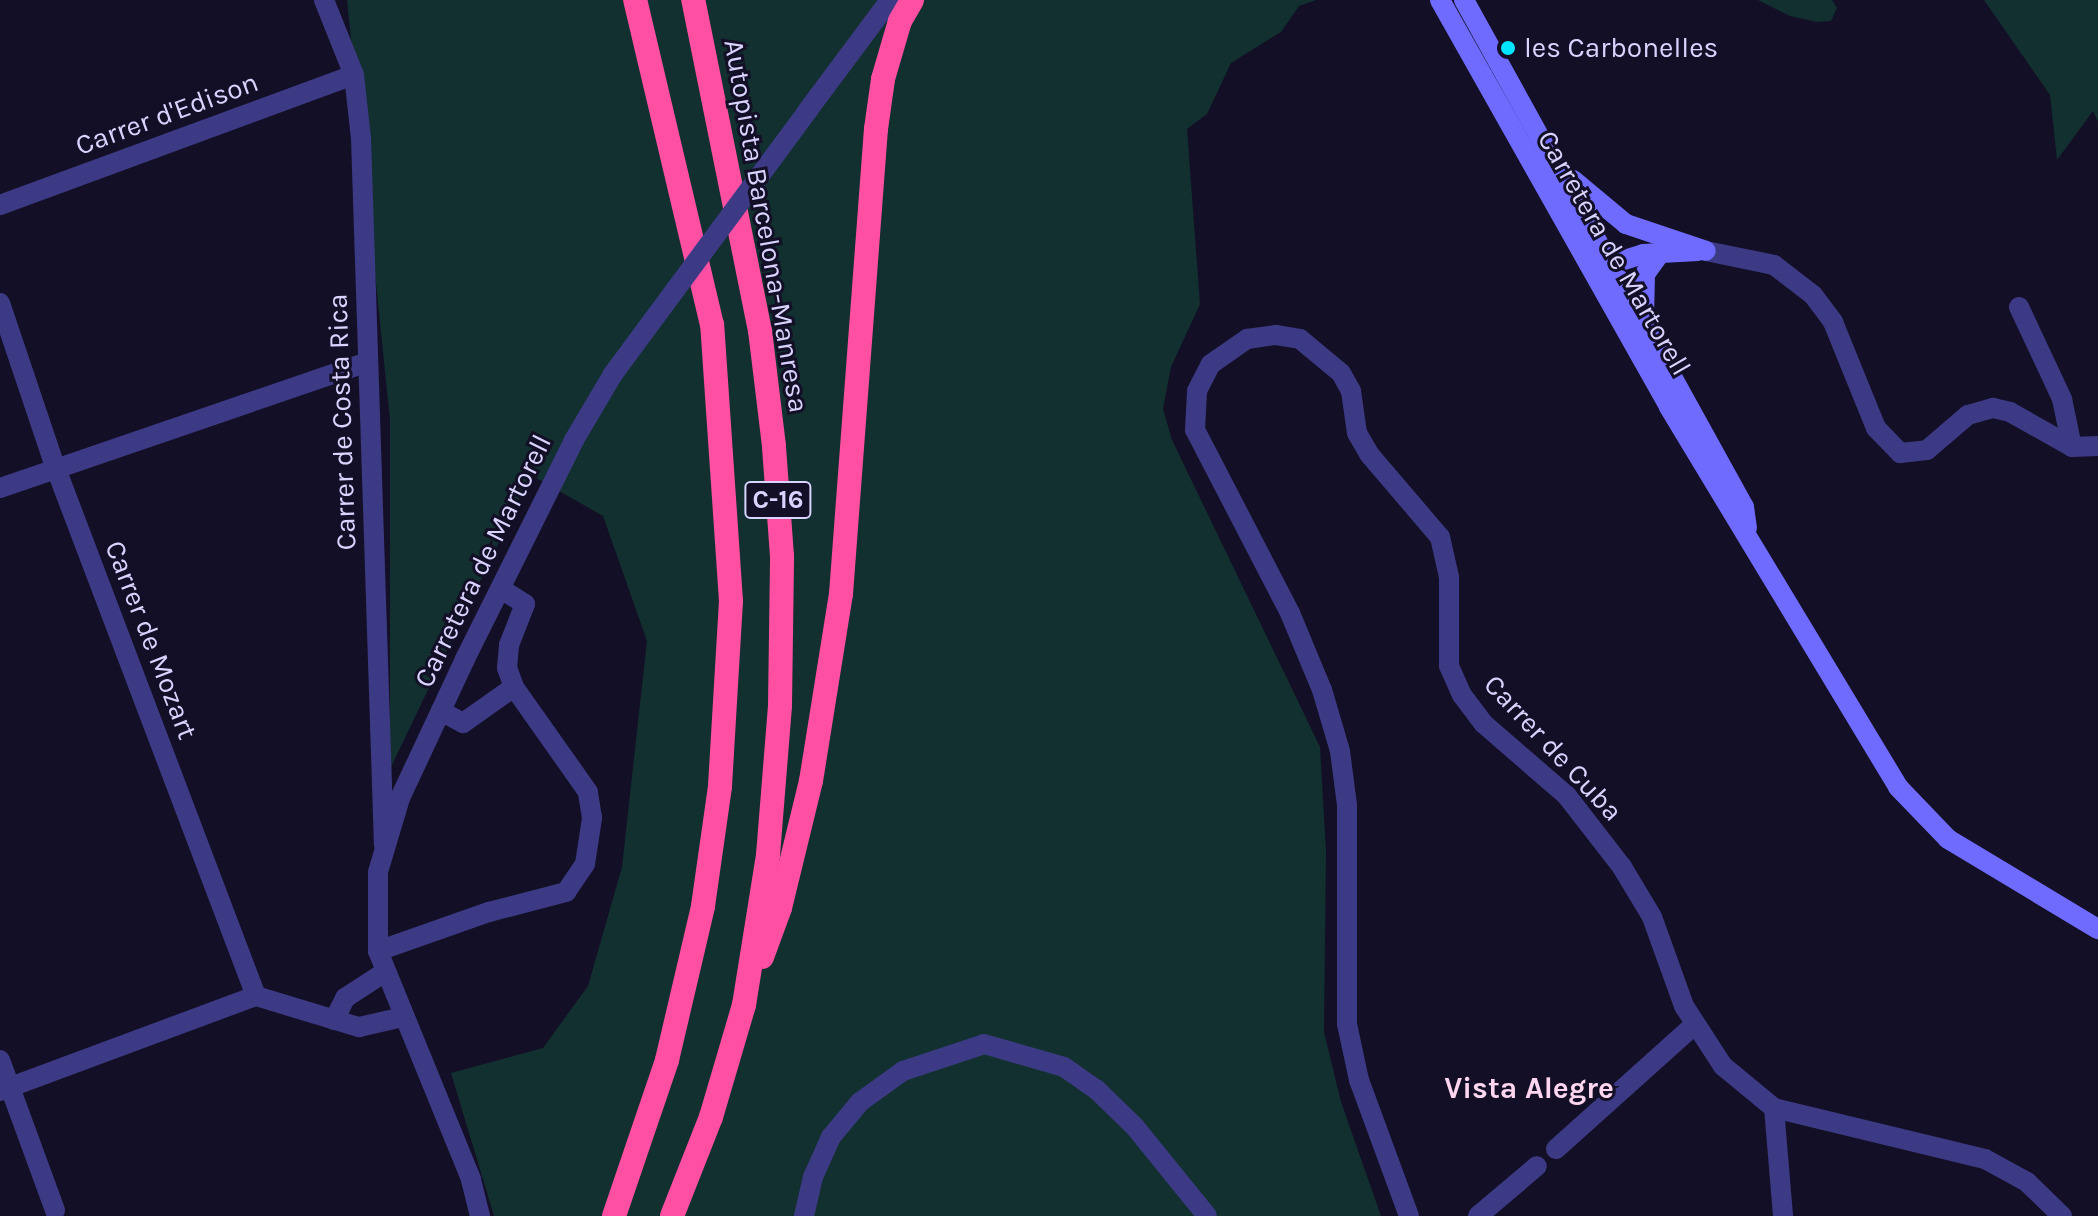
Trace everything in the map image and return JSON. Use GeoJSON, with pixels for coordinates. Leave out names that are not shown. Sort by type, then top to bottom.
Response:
{"type":"FeatureCollection","features":[{"type":"Feature","properties":{"kind":"highway","name":"C-16"},"geometry":{"type":"LineString","coordinates":[[614,1216],[667,1060],[703,906],[720,786],[731,601],[712,325],[635,0]]}},
{"type":"Feature","properties":{"kind":"highway","name":"Autopista Barcelona-Manresa"},"geometry":{"type":"LineString","coordinates":[[672,1216],[711,1117],[744,1005],[768,855],[780,705],[782,556],[760,331],[693,0]]}},
{"type":"Feature","properties":{"kind":"highway"},"geometry":{"type":"LineString","coordinates":[[744,1005],[780,908],[811,781],[841,594],[876,129],[883,79],[900,21],[912,0]]}},
{"type":"Feature","properties":{"kind":"main road","name":"Carretera de Martorell"},"geometry":{"type":"LineString","coordinates":[[1440,0],[1731,512],[1747,528],[1882,763],[1920,814],[1990,866],[2098,929]]}},
{"type":"Feature","properties":{"kind":"main road","name":"Carretera de Martorell"},"geometry":{"type":"LineString","coordinates":[[1464,0],[1558,162],[1744,507],[1747,528]]}},
{"type":"Feature","properties":{"kind":"main road"},"geometry":{"type":"LineString","coordinates":[[1558,162],[1626,224],[1706,251]]}},
{"type":"Feature","properties":{"kind":"main road"},"geometry":{"type":"LineString","coordinates":[[1564,223],[1591,253],[1611,264],[1661,252],[1706,251]]}},
{"type":"Feature","properties":{"kind":"main road"},"geometry":{"type":"LineString","coordinates":[[1645,324],[1642,286],[1661,252]]}},
{"type":"Feature","properties":{"kind":"street","name":"Carrer de Costa Rica"},"geometry":{"type":"LineString","coordinates":[[324,0],[354,75],[361,138],[384,848]]}},
{"type":"Feature","properties":{"kind":"street","name":"Carretera de Martorell"},"geometry":{"type":"LineString","coordinates":[[480,1216],[471,1179],[378,951],[377,889],[384,848],[400,798],[574,440],[613,374],[890,0]]}},
{"type":"Feature","properties":{"kind":"street","name":"Carrer d'Edison"},"geometry":{"type":"LineString","coordinates":[[0,205],[354,75]]}},
{"type":"Feature","properties":{"kind":"street"},"geometry":{"type":"LineString","coordinates":[[1706,251],[1774,265],[1813,295],[1833,322],[1876,428],[1900,453],[1927,450],[1968,415],[1993,408],[2010,412],[2088,452]]}},
{"type":"Feature","properties":{"kind":"street","name":"Carrer de Mozart"},"geometry":{"type":"LineString","coordinates":[[0,303],[55,466],[256,996]]}},
{"type":"Feature","properties":{"kind":"street"},"geometry":{"type":"LineString","coordinates":[[2019,307],[2088,452]]}},
{"type":"Feature","properties":{"kind":"street","name":"Carrer de Cuba"},"geometry":{"type":"LineString","coordinates":[[1409,1216],[1359,1080],[1347,1024],[1347,805],[1340,751],[1322,690],[1290,613],[1195,430],[1197,391],[1211,364],[1247,339],[1300,339],[1341,373],[1351,391],[1357,433],[1369,454],[1414,501],[1440,537],[1449,577],[1449,666],[1462,695],[1484,724],[1567,796],[1622,867],[1652,917],[1694,1025],[1723,1066],[1774,1108],[1985,1159],[2027,1182],[2062,1216]]}},
{"type":"Feature","properties":{"kind":"street"},"geometry":{"type":"LineString","coordinates":[[0,488],[55,466],[367,362]]}},
{"type":"Feature","properties":{"kind":"street"},"geometry":{"type":"LineString","coordinates":[[378,951],[489,912],[566,892],[585,864],[592,818],[588,792],[514,687],[507,668],[509,645],[525,604],[501,589]]}},
{"type":"Feature","properties":{"kind":"street"},"geometry":{"type":"LineString","coordinates":[[441,711],[463,723],[514,687]]}},
{"type":"Feature","properties":{"kind":"street"},"geometry":{"type":"LineString","coordinates":[[334,1020],[345,998],[385,972]]}},
{"type":"Feature","properties":{"kind":"street"},"geometry":{"type":"LineString","coordinates":[[5,1089],[256,996],[359,1027],[403,1017]]}},
{"type":"Feature","properties":{"kind":"street"},"geometry":{"type":"LineString","coordinates":[[1556,1149],[1694,1025]]}},
{"type":"Feature","properties":{"kind":"street"},"geometry":{"type":"LineString","coordinates":[[804,1216],[813,1177],[831,1137],[860,1102],[903,1071],[984,1044],[1064,1067],[1096,1089],[1135,1127],[1207,1216]]}},
{"type":"Feature","properties":{"kind":"street"},"geometry":{"type":"LineString","coordinates":[[0,1060],[5,1089],[55,1210]]}},
{"type":"Feature","properties":{"kind":"street"},"geometry":{"type":"LineString","coordinates":[[1774,1108],[1783,1216]]}},
{"type":"Feature","properties":{"kind":"street"},"geometry":{"type":"LineString","coordinates":[[1478,1216],[1537,1166]]}},
{"type":"Feature","properties":{"kind":"green space"},"geometry":{"type":"Polygon","coordinates":[[[347,0],[1316,0],[1299,6],[1281,32],[1231,63],[1207,114],[1187,129],[1200,304],[1171,367],[1163,409],[1172,440],[1320,747],[1326,851],[1324,1032],[1341,1102],[1381,1216],[494,1216],[451,1073],[543,1048],[588,986],[622,867],[647,641],[603,516],[531,475],[390,769],[390,420],[347,0]]]}},
{"type":"Feature","properties":{"kind":"green space"},"geometry":{"type":"Polygon","coordinates":[[[1758,0],[1832,0],[1837,8],[1831,21],[1817,22],[1790,16],[1758,0]]]}},
{"type":"Feature","properties":{"kind":"green space"},"geometry":{"type":"Polygon","coordinates":[[[1984,0],[2098,0],[2098,122],[2093,111],[2057,160],[2050,95],[1984,0]]]}},
{"type":"Feature","properties":{"kind":"place","name":"les Carbonelles"},"geometry":{"type":"Point","coordinates":[1508,48]}},
{"type":"Feature","properties":{"kind":"district","name":"Vista Alegre"},"geometry":{"type":"Point","coordinates":[1529,1088]}}]}
